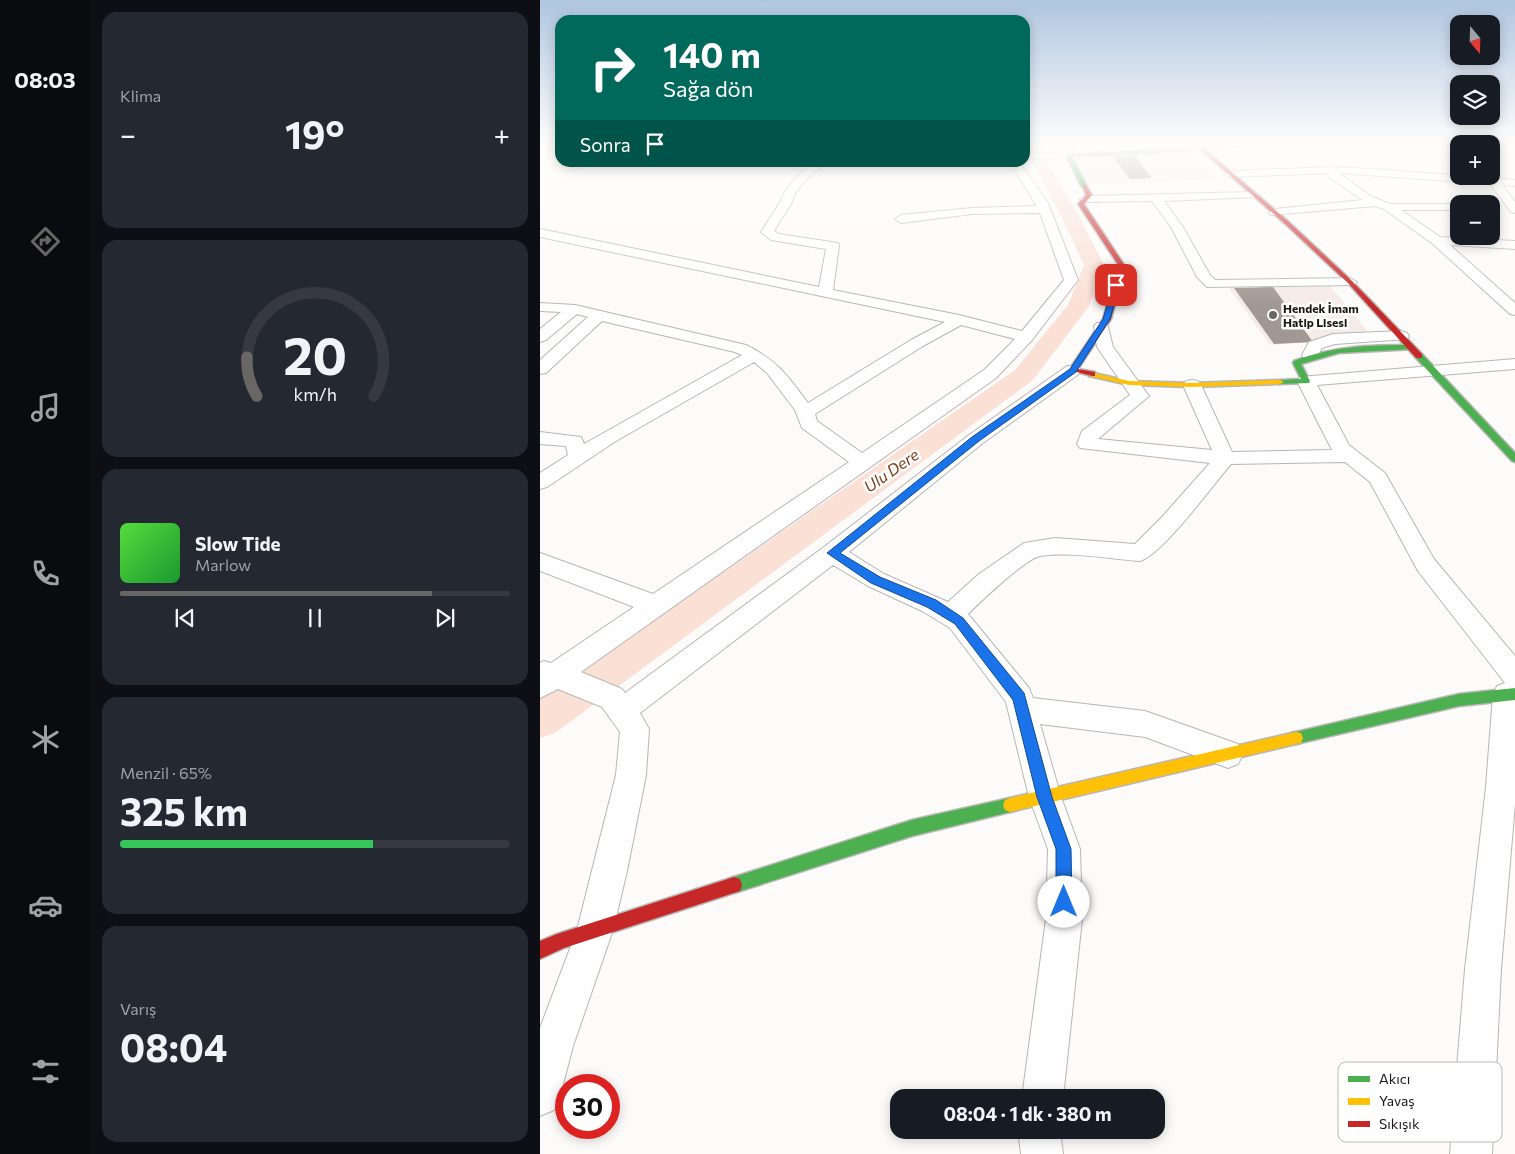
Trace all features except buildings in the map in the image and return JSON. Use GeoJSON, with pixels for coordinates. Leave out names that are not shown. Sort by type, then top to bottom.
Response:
{"type":"FeatureCollection","features":[{"type":"Feature","properties":{"kind":"main road"},"geometry":{"type":"LineString","coordinates":[[1257,198],[1350,282],[1515,459]]}},
{"type":"Feature","properties":{"kind":"main road"},"geometry":{"type":"LineString","coordinates":[[1086,199],[1081,204],[1122,266],[1107,319],[1073,370],[1129,383],[1192,386],[1306,381],[1297,363],[1310,355]]}},
{"type":"Feature","properties":{"kind":"main road"},"geometry":{"type":"LineString","coordinates":[[540,950],[595,930],[912,828],[1512,688]]}},
{"type":"Feature","properties":{"kind":"street"},"geometry":{"type":"LineString","coordinates":[[788,198],[766,232],[775,237],[833,246],[825,293]]}},
{"type":"Feature","properties":{"kind":"street"},"geometry":{"type":"LineString","coordinates":[[552,679],[990,374],[1026,336],[1071,280],[1038,198]]}},
{"type":"Feature","properties":{"kind":"street"},"geometry":{"type":"LineString","coordinates":[[1156,198],[1177,227],[1204,277],[1212,284],[1350,282]]}},
{"type":"Feature","properties":{"kind":"street"},"geometry":{"type":"LineString","coordinates":[[1086,199],[1161,198]]}},
{"type":"Feature","properties":{"kind":"street"},"geometry":{"type":"LineString","coordinates":[[1368,198],[1382,204],[1437,241],[1515,312]]}},
{"type":"Feature","properties":{"kind":"street"},"geometry":{"type":"LineString","coordinates":[[1505,198],[1514,209]]}},
{"type":"Feature","properties":{"kind":"street"},"geometry":{"type":"LineString","coordinates":[[1275,213],[1382,204],[1450,207]]}},
{"type":"Feature","properties":{"kind":"street"},"geometry":{"type":"LineString","coordinates":[[1500,208],[1514,209]]}},
{"type":"Feature","properties":{"kind":"street"},"geometry":{"type":"LineString","coordinates":[[901,220],[972,212],[1044,209]]}},
{"type":"Feature","properties":{"kind":"street"},"geometry":{"type":"LineString","coordinates":[[540,234],[959,320],[1026,336]]}},
{"type":"Feature","properties":{"kind":"street"},"geometry":{"type":"LineString","coordinates":[[1437,241],[1515,245]]}},
{"type":"Feature","properties":{"kind":"street"},"geometry":{"type":"LineString","coordinates":[[540,307],[575,309],[740,348],[760,358],[773,369],[806,412],[809,424],[851,453],[862,464]]}},
{"type":"Feature","properties":{"kind":"street"},"geometry":{"type":"LineString","coordinates":[[540,337],[575,309]]}},
{"type":"Feature","properties":{"kind":"street"},"geometry":{"type":"LineString","coordinates":[[540,369],[599,315]]}},
{"type":"Feature","properties":{"kind":"street"},"geometry":{"type":"LineString","coordinates":[[806,412],[917,343],[959,320]]}},
{"type":"Feature","properties":{"kind":"street"},"geometry":{"type":"LineString","coordinates":[[1102,326],[1105,347],[1140,396],[1088,435],[1087,444],[1225,458],[1351,456]]}},
{"type":"Feature","properties":{"kind":"street"},"geometry":{"type":"LineString","coordinates":[[1310,355],[1315,346],[1333,339],[1406,342]]}},
{"type":"Feature","properties":{"kind":"street"},"geometry":{"type":"LineString","coordinates":[[540,482],[609,438],[754,355]]}},
{"type":"Feature","properties":{"kind":"street"},"geometry":{"type":"LineString","coordinates":[[1477,1062],[1483,969],[1512,688],[1426,566],[1378,478],[1341,449],[1306,381],[1515,364]]}},
{"type":"Feature","properties":{"kind":"street"},"geometry":{"type":"LineString","coordinates":[[617,704],[832,553],[976,439],[1073,370]]}},
{"type":"Feature","properties":{"kind":"street"},"geometry":{"type":"LineString","coordinates":[[1192,386],[1225,458]]}},
{"type":"Feature","properties":{"kind":"street"},"geometry":{"type":"LineString","coordinates":[[540,438],[574,441],[578,458]]}},
{"type":"Feature","properties":{"kind":"street"},"geometry":{"type":"LineString","coordinates":[[950,615],[987,581],[1032,549],[1055,546],[1140,552],[1170,522],[1225,458]]}},
{"type":"Feature","properties":{"kind":"street"},"geometry":{"type":"LineString","coordinates":[[832,553],[876,580],[931,604],[959,621],[1019,697],[1045,797],[1064,849],[1064,919],[1043,1089]]}},
{"type":"Feature","properties":{"kind":"street"},"geometry":{"type":"LineString","coordinates":[[540,562],[658,606]]}},
{"type":"Feature","properties":{"kind":"street"},"geometry":{"type":"LineString","coordinates":[[540,1096],[552,1046],[595,930],[631,775],[635,729],[617,704],[552,679]]}},
{"type":"Feature","properties":{"kind":"street"},"geometry":{"type":"LineString","coordinates":[[1022,709],[1145,724],[1228,754]]}},
{"type":"Feature","properties":{"kind":"street"},"geometry":{"type":"LineString","coordinates":[[1040,1139],[1042,1154]]}},
{"type":"Feature","properties":{"kind":"shaded area"},"geometry":{"type":"Polygon","coordinates":[[[1330,286],[1373,338],[1270,345],[1229,288],[1330,286]]]}},
{"type":"Feature","properties":{"kind":"waterway","name":"Ulu Dere"},"geometry":{"type":"LineString","coordinates":[[540,719],[708,602],[1024,375],[1078,306],[1094,265],[1060,198]]}},
{"type":"Feature","properties":{"kind":"traffic: fast"},"geometry":{"type":"LineString","coordinates":[[1280,382],[1306,381],[1297,363],[1325,353],[1367,348],[1411,347]]}},
{"type":"Feature","properties":{"kind":"traffic: fast"},"geometry":{"type":"LineString","coordinates":[[1419,356],[1515,459]]}},
{"type":"Feature","properties":{"kind":"traffic: fast"},"geometry":{"type":"LineString","coordinates":[[1296,738],[1459,700],[1515,694]]}},
{"type":"Feature","properties":{"kind":"traffic: fast"},"geometry":{"type":"LineString","coordinates":[[734,885],[912,828],[1010,805]]}},
{"type":"Feature","properties":{"kind":"traffic: slow"},"geometry":{"type":"LineString","coordinates":[[1092,374],[1129,383],[1192,385],[1280,382]]}},
{"type":"Feature","properties":{"kind":"traffic: slow"},"geometry":{"type":"LineString","coordinates":[[1010,805],[1296,738]]}},
{"type":"Feature","properties":{"kind":"traffic: jam"},"geometry":{"type":"LineString","coordinates":[[1086,198],[1081,204],[1122,266],[1107,319],[1073,370],[1092,374]]}},
{"type":"Feature","properties":{"kind":"traffic: jam"},"geometry":{"type":"LineString","coordinates":[[1258,198],[1350,282],[1419,356]]}},
{"type":"Feature","properties":{"kind":"traffic: jam"},"geometry":{"type":"LineString","coordinates":[[540,950],[563,940],[734,885]]}},
{"type":"Feature","properties":{"kind":"place","name":"Hendek İmam Hatip Lisesi"},"geometry":{"type":"Point","coordinates":[1273,315]}},
{"type":"Feature","properties":{"kind":"route"},"geometry":{"type":"LineString","coordinates":[[1064,902],[1064,849],[1045,797],[1019,697],[959,621],[931,604],[876,580],[832,553],[976,439],[1073,370],[1107,319],[1116,285]]}}]}
